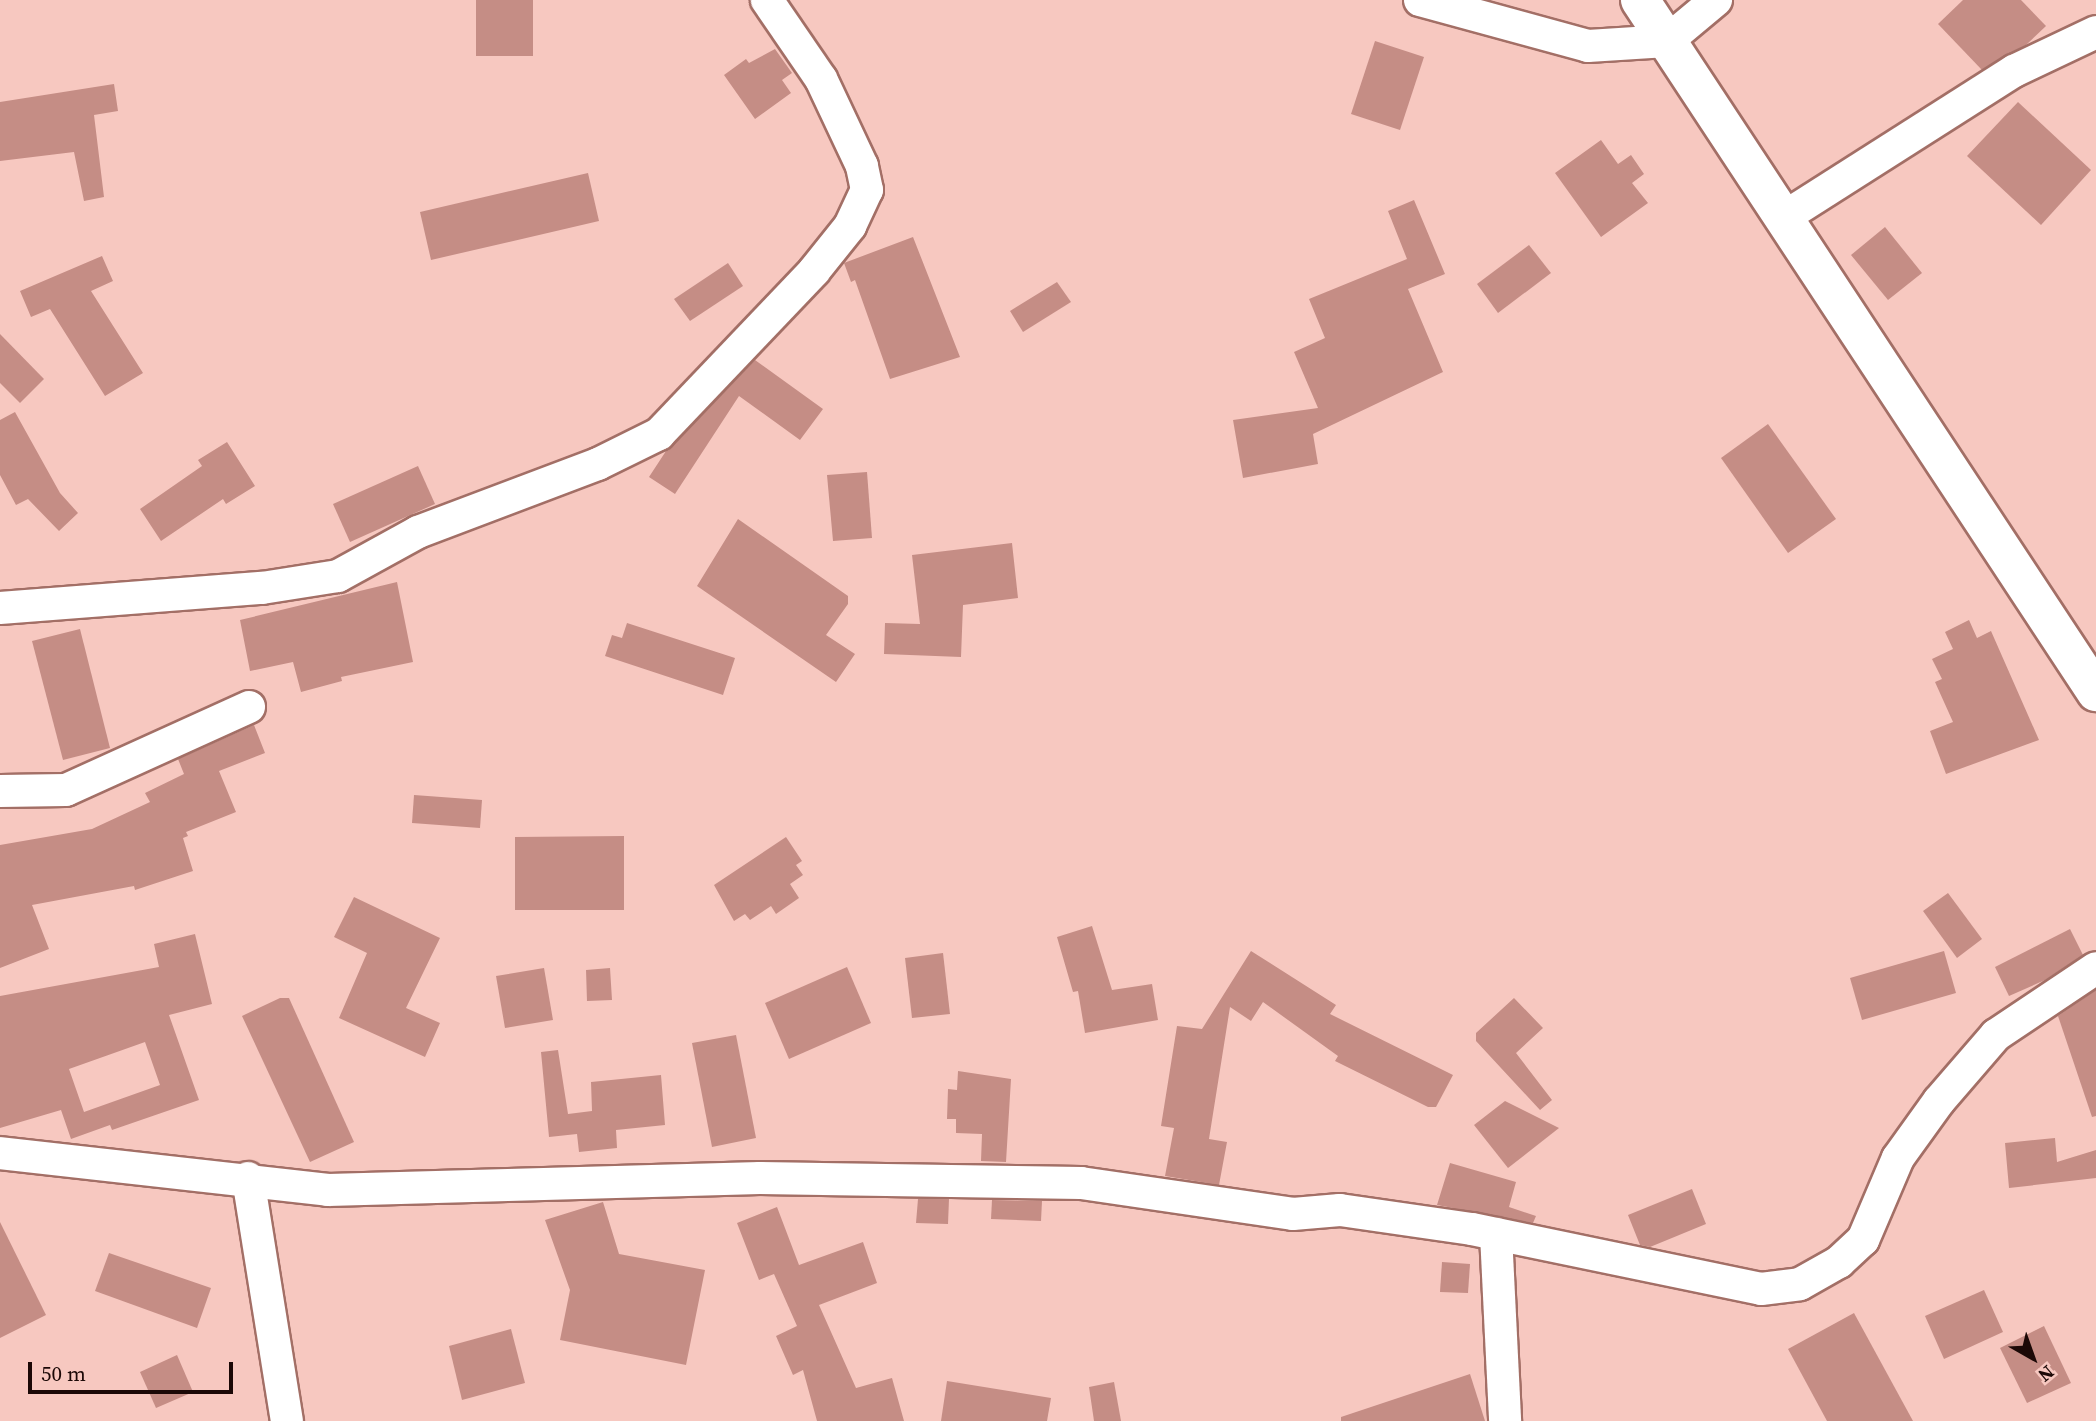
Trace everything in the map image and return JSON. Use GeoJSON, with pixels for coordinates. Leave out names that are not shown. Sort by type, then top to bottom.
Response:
{"type":"FeatureCollection","features":[{"type":"Feature","properties":{"kind":"main road"},"geometry":{"type":"LineString","coordinates":[[1640,0],[2096,692]]}},
{"type":"Feature","properties":{"kind":"street"},"geometry":{"type":"LineString","coordinates":[[0,608],[198,594],[338,576],[418,532],[598,464],[659,434],[814,271],[850,226],[867,190],[862,166],[821,79],[767,0]]}},
{"type":"Feature","properties":{"kind":"street"},"geometry":{"type":"LineString","coordinates":[[1420,0],[1588,46],[1667,41],[1716,0]]}},
{"type":"Feature","properties":{"kind":"street"},"geometry":{"type":"LineString","coordinates":[[1783,218],[2014,71],[2096,32]]}},
{"type":"Feature","properties":{"kind":"street"},"geometry":{"type":"LineString","coordinates":[[0,791],[66,790],[249,707]]}},
{"type":"Feature","properties":{"kind":"street"},"geometry":{"type":"LineString","coordinates":[[0,1153],[65,1164],[248,1178],[328,1190],[760,1178],[1081,1183],[1293,1214],[1340,1210],[1496,1234],[1761,1289],[1800,1284],[1839,1262],[1863,1240],[1898,1158],[1996,1035],[2096,968]]}},
{"type":"Feature","properties":{"kind":"street"},"geometry":{"type":"LineString","coordinates":[[248,1178],[286,1421]]}},
{"type":"Feature","properties":{"kind":"street"},"geometry":{"type":"LineString","coordinates":[[1496,1234],[1506,1421]]}},
{"type":"Feature","properties":{"kind":"building"},"geometry":{"type":"Polygon","coordinates":[[[476,0],[533,0],[533,56],[476,56],[476,0]]]}},
{"type":"Feature","properties":{"kind":"building"},"geometry":{"type":"Polygon","coordinates":[[[1963,0],[2021,0],[2046,26],[2026,45],[1982,70],[1938,24],[1963,0]]]}},
{"type":"Feature","properties":{"kind":"building"},"geometry":{"type":"Polygon","coordinates":[[[1375,41],[1424,57],[1400,130],[1351,114],[1375,41]]]}},
{"type":"Feature","properties":{"kind":"building"},"geometry":{"type":"Polygon","coordinates":[[[775,49],[792,73],[782,80],[791,93],[755,119],[724,75],[746,59],[749,63],[775,49]]]}},
{"type":"Feature","properties":{"kind":"building"},"geometry":{"type":"Polygon","coordinates":[[[114,84],[118,111],[94,115],[104,197],[84,201],[74,152],[0,161],[0,102],[114,84]]]}},
{"type":"Feature","properties":{"kind":"building"},"geometry":{"type":"Polygon","coordinates":[[[2018,102],[2091,170],[2041,225],[1967,156],[2018,102]]]}},
{"type":"Feature","properties":{"kind":"building"},"geometry":{"type":"Polygon","coordinates":[[[1601,140],[1618,164],[1631,155],[1644,174],[1632,183],[1648,203],[1601,237],[1555,173],[1601,140]]]}},
{"type":"Feature","properties":{"kind":"building"},"geometry":{"type":"Polygon","coordinates":[[[588,173],[599,221],[431,260],[420,212],[588,173]]]}},
{"type":"Feature","properties":{"kind":"building"},"geometry":{"type":"Polygon","coordinates":[[[1414,200],[1445,274],[1408,289],[1443,372],[1313,434],[1318,464],[1243,478],[1233,420],[1318,408],[1294,352],[1325,338],[1309,299],[1407,259],[1388,211],[1414,200]]]}},
{"type":"Feature","properties":{"kind":"building"},"geometry":{"type":"Polygon","coordinates":[[[1885,227],[1922,273],[1888,300],[1851,255],[1885,227]]]}},
{"type":"Feature","properties":{"kind":"building"},"geometry":{"type":"Polygon","coordinates":[[[913,237],[960,357],[890,379],[855,280],[851,282],[844,263],[913,237]]]}},
{"type":"Feature","properties":{"kind":"building"},"geometry":{"type":"Polygon","coordinates":[[[1529,245],[1551,273],[1498,313],[1477,284],[1529,245]]]}},
{"type":"Feature","properties":{"kind":"building"},"geometry":{"type":"Polygon","coordinates":[[[102,256],[113,281],[91,291],[143,373],[105,396],[50,309],[31,317],[20,291],[102,256]]]}},
{"type":"Feature","properties":{"kind":"building"},"geometry":{"type":"Polygon","coordinates":[[[728,263],[743,286],[690,321],[674,299],[728,263]]]}},
{"type":"Feature","properties":{"kind":"building"},"geometry":{"type":"Polygon","coordinates":[[[1057,282],[1071,302],[1023,332],[1010,311],[1057,282]]]}},
{"type":"Feature","properties":{"kind":"building"},"geometry":{"type":"Polygon","coordinates":[[[0,334],[44,379],[20,403],[0,383],[0,334]]]}},
{"type":"Feature","properties":{"kind":"building"},"geometry":{"type":"Polygon","coordinates":[[[755,360],[823,409],[800,440],[739,396],[675,494],[649,477],[666,451],[755,360]]]}},
{"type":"Feature","properties":{"kind":"building"},"geometry":{"type":"Polygon","coordinates":[[[15,412],[60,493],[78,513],[59,531],[28,499],[16,505],[0,475],[0,420],[15,412]]]}},
{"type":"Feature","properties":{"kind":"building"},"geometry":{"type":"Polygon","coordinates":[[[1768,424],[1836,519],[1788,553],[1721,458],[1768,424]]]}},
{"type":"Feature","properties":{"kind":"building"},"geometry":{"type":"Polygon","coordinates":[[[227,442],[255,486],[226,504],[223,499],[161,541],[140,509],[202,466],[198,460],[227,442]]]}},
{"type":"Feature","properties":{"kind":"building"},"geometry":{"type":"Polygon","coordinates":[[[418,466],[435,504],[350,542],[333,504],[418,466]]]}},
{"type":"Feature","properties":{"kind":"building"},"geometry":{"type":"Polygon","coordinates":[[[867,472],[872,538],[833,541],[827,475],[867,472]]]}},
{"type":"Feature","properties":{"kind":"building"},"geometry":{"type":"Polygon","coordinates":[[[738,519],[848,596],[848,604],[826,635],[855,654],[836,682],[697,586],[738,519]]]}},
{"type":"Feature","properties":{"kind":"building"},"geometry":{"type":"Polygon","coordinates":[[[1012,543],[1018,598],[963,605],[961,657],[884,654],[885,623],[920,624],[912,555],[1012,543]]]}},
{"type":"Feature","properties":{"kind":"building"},"geometry":{"type":"Polygon","coordinates":[[[397,582],[413,662],[341,677],[342,681],[301,692],[293,662],[250,671],[240,620],[397,582]]]}},
{"type":"Feature","properties":{"kind":"building"},"geometry":{"type":"Polygon","coordinates":[[[1969,620],[1977,638],[1991,631],[2039,740],[1946,774],[1930,731],[1953,722],[1935,682],[1942,679],[1932,659],[1953,649],[1945,632],[1969,620]]]}},
{"type":"Feature","properties":{"kind":"building"},"geometry":{"type":"Polygon","coordinates":[[[627,623],[735,658],[723,695],[605,656],[612,635],[622,638],[627,623]]]}},
{"type":"Feature","properties":{"kind":"building"},"geometry":{"type":"Polygon","coordinates":[[[80,629],[110,748],[63,760],[32,641],[80,629]]]}},
{"type":"Feature","properties":{"kind":"building"},"geometry":{"type":"Polygon","coordinates":[[[254,725],[265,753],[219,771],[236,812],[186,832],[188,836],[183,838],[193,871],[135,890],[134,886],[32,905],[49,949],[0,968],[0,845],[92,829],[150,802],[145,793],[184,774],[178,759],[254,725]]]}},
{"type":"Feature","properties":{"kind":"building"},"geometry":{"type":"Polygon","coordinates":[[[414,795],[482,800],[480,828],[412,823],[414,795]]]}},
{"type":"Feature","properties":{"kind":"building"},"geometry":{"type":"Polygon","coordinates":[[[624,836],[624,910],[515,910],[515,837],[624,836]]]}},
{"type":"Feature","properties":{"kind":"building"},"geometry":{"type":"Polygon","coordinates":[[[786,837],[802,861],[796,865],[803,875],[790,884],[799,898],[776,914],[771,906],[750,920],[745,914],[734,921],[714,885],[786,837]]]}},
{"type":"Feature","properties":{"kind":"building"},"geometry":{"type":"Polygon","coordinates":[[[1948,893],[1982,939],[1957,958],[1923,911],[1948,893]]]}},
{"type":"Feature","properties":{"kind":"building"},"geometry":{"type":"Polygon","coordinates":[[[354,897],[440,938],[406,1008],[440,1023],[425,1057],[339,1018],[367,953],[334,937],[354,897]]]}},
{"type":"Feature","properties":{"kind":"building"},"geometry":{"type":"Polygon","coordinates":[[[1092,926],[1112,990],[1152,984],[1158,1020],[1085,1033],[1078,991],[1073,992],[1057,937],[1092,926]]]}},
{"type":"Feature","properties":{"kind":"building"},"geometry":{"type":"Polygon","coordinates":[[[2070,929],[2083,955],[2045,980],[2009,996],[1995,967],[2070,929]]]}},
{"type":"Feature","properties":{"kind":"building"},"geometry":{"type":"Polygon","coordinates":[[[195,934],[212,1004],[169,1015],[199,1100],[112,1130],[110,1125],[71,1139],[61,1110],[0,1128],[0,996],[159,967],[154,944],[195,934]],[[145,1042],[69,1069],[84,1112],[160,1085],[145,1042]]]}},
{"type":"Feature","properties":{"kind":"building"},"geometry":{"type":"Polygon","coordinates":[[[1251,951],[1336,1005],[1330,1014],[1453,1075],[1436,1107],[1428,1107],[1335,1061],[1338,1056],[1263,1002],[1251,1021],[1230,1007],[1209,1139],[1227,1142],[1219,1185],[1165,1176],[1174,1128],[1161,1126],[1177,1026],[1202,1029],[1251,951]]]}},
{"type":"Feature","properties":{"kind":"building"},"geometry":{"type":"Polygon","coordinates":[[[1944,951],[1956,993],[1862,1020],[1850,978],[1944,951]]]}},
{"type":"Feature","properties":{"kind":"building"},"geometry":{"type":"Polygon","coordinates":[[[943,953],[950,1014],[912,1018],[905,958],[943,953]]]}},
{"type":"Feature","properties":{"kind":"building"},"geometry":{"type":"Polygon","coordinates":[[[847,967],[871,1023],[789,1059],[765,1003],[847,967]]]}},
{"type":"Feature","properties":{"kind":"building"},"geometry":{"type":"Polygon","coordinates":[[[544,968],[553,1020],[505,1028],[496,976],[544,968]]]}},
{"type":"Feature","properties":{"kind":"building"},"geometry":{"type":"Polygon","coordinates":[[[610,968],[612,1000],[587,1001],[586,970],[610,968]]]}},
{"type":"Feature","properties":{"kind":"building"},"geometry":{"type":"Polygon","coordinates":[[[2096,990],[2096,1116],[2092,1117],[2058,1016],[2096,990]]]}},
{"type":"Feature","properties":{"kind":"building"},"geometry":{"type":"Polygon","coordinates":[[[280,998],[289,998],[354,1142],[310,1162],[242,1016],[280,998]]]}},
{"type":"Feature","properties":{"kind":"building"},"geometry":{"type":"Polygon","coordinates":[[[1514,998],[1543,1028],[1516,1053],[1552,1100],[1540,1110],[1476,1041],[1476,1033],[1514,998]]]}},
{"type":"Feature","properties":{"kind":"building"},"geometry":{"type":"Polygon","coordinates":[[[736,1035],[756,1138],[712,1147],[692,1043],[736,1035]]]}},
{"type":"Feature","properties":{"kind":"building"},"geometry":{"type":"Polygon","coordinates":[[[558,1050],[568,1114],[592,1111],[591,1082],[661,1075],[665,1125],[616,1130],[617,1148],[579,1152],[577,1134],[549,1137],[541,1052],[558,1050]]]}},
{"type":"Feature","properties":{"kind":"building"},"geometry":{"type":"Polygon","coordinates":[[[958,1071],[1011,1079],[1006,1162],[981,1161],[982,1134],[956,1133],[956,1119],[947,1119],[948,1089],[957,1090],[958,1071]]]}},
{"type":"Feature","properties":{"kind":"building"},"geometry":{"type":"Polygon","coordinates":[[[1505,1101],[1559,1128],[1508,1168],[1474,1125],[1505,1101]]]}},
{"type":"Feature","properties":{"kind":"building"},"geometry":{"type":"Polygon","coordinates":[[[2055,1138],[2057,1162],[2096,1150],[2096,1178],[2009,1188],[2005,1143],[2055,1138]]]}},
{"type":"Feature","properties":{"kind":"building"},"geometry":{"type":"Polygon","coordinates":[[[1450,1163],[1516,1182],[1509,1207],[1536,1216],[1533,1223],[1437,1205],[1450,1163]]]}},
{"type":"Feature","properties":{"kind":"building"},"geometry":{"type":"Polygon","coordinates":[[[1692,1189],[1706,1224],[1650,1247],[1640,1245],[1628,1215],[1692,1189]]]}},
{"type":"Feature","properties":{"kind":"building"},"geometry":{"type":"Polygon","coordinates":[[[918,1199],[949,1199],[948,1224],[916,1223],[918,1199]]]}},
{"type":"Feature","properties":{"kind":"building"},"geometry":{"type":"Polygon","coordinates":[[[992,1200],[1042,1201],[1041,1221],[991,1219],[992,1200]]]}},
{"type":"Feature","properties":{"kind":"building"},"geometry":{"type":"Polygon","coordinates":[[[603,1202],[619,1254],[705,1270],[686,1365],[560,1340],[570,1290],[545,1220],[603,1202]]]}},
{"type":"Feature","properties":{"kind":"building"},"geometry":{"type":"Polygon","coordinates":[[[777,1207],[799,1265],[863,1242],[877,1283],[819,1305],[856,1388],[892,1378],[904,1421],[817,1421],[803,1370],[793,1375],[776,1336],[797,1326],[774,1274],[759,1280],[737,1223],[777,1207]]]}},
{"type":"Feature","properties":{"kind":"building"},"geometry":{"type":"Polygon","coordinates":[[[0,1222],[46,1315],[0,1338],[0,1222]]]}},
{"type":"Feature","properties":{"kind":"building"},"geometry":{"type":"Polygon","coordinates":[[[109,1253],[211,1288],[197,1328],[95,1291],[109,1253]]]}},
{"type":"Feature","properties":{"kind":"building"},"geometry":{"type":"Polygon","coordinates":[[[1442,1262],[1470,1264],[1468,1293],[1440,1292],[1442,1262]]]}},
{"type":"Feature","properties":{"kind":"building"},"geometry":{"type":"Polygon","coordinates":[[[1984,1290],[2003,1332],[1944,1359],[1925,1316],[1984,1290]]]}},
{"type":"Feature","properties":{"kind":"building"},"geometry":{"type":"Polygon","coordinates":[[[1854,1313],[1913,1421],[1827,1421],[1788,1349],[1854,1313]]]}},
{"type":"Feature","properties":{"kind":"building"},"geometry":{"type":"Polygon","coordinates":[[[2044,1326],[2071,1383],[2027,1403],[2000,1348],[2044,1326]]]}},
{"type":"Feature","properties":{"kind":"building"},"geometry":{"type":"Polygon","coordinates":[[[511,1329],[525,1383],[462,1400],[449,1346],[511,1329]]]}},
{"type":"Feature","properties":{"kind":"building"},"geometry":{"type":"Polygon","coordinates":[[[177,1355],[193,1392],[156,1408],[140,1372],[177,1355]]]}},
{"type":"Feature","properties":{"kind":"building"},"geometry":{"type":"Polygon","coordinates":[[[1470,1374],[1485,1421],[1341,1421],[1341,1417],[1470,1374]]]}},
{"type":"Feature","properties":{"kind":"building"},"geometry":{"type":"Polygon","coordinates":[[[947,1381],[1051,1398],[1047,1421],[941,1421],[947,1381]]]}},
{"type":"Feature","properties":{"kind":"building"},"geometry":{"type":"Polygon","coordinates":[[[1114,1382],[1121,1421],[1094,1421],[1089,1387],[1114,1382]]]}}]}
